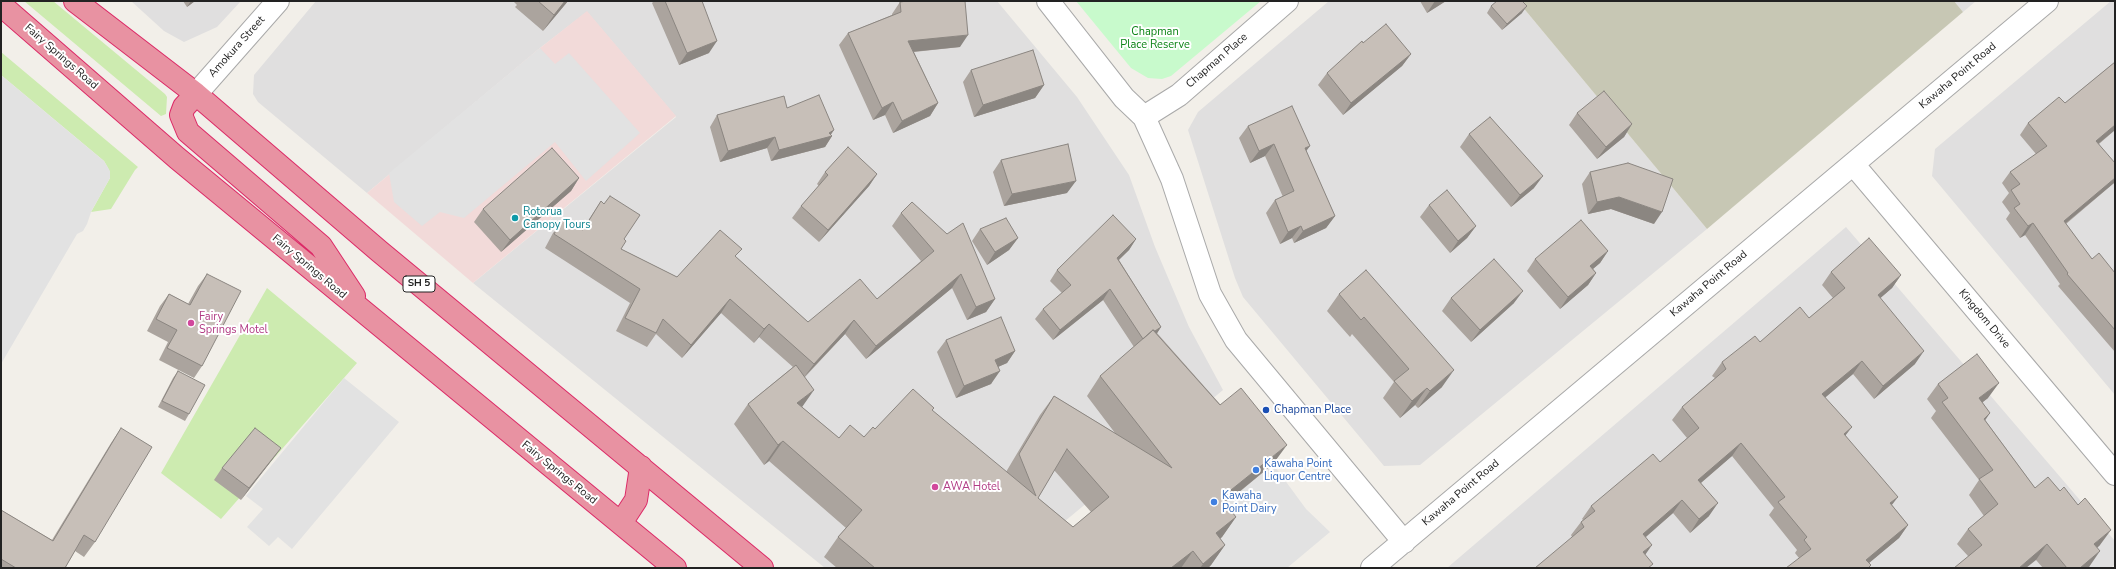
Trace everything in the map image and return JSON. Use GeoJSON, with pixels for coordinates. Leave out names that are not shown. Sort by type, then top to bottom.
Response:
{"type":"FeatureCollection","features":[{"type":"Feature","properties":{"kind":"highway","name":"SH 5"},"geometry":{"type":"LineString","coordinates":[[75,1],[196,94],[379,251],[762,568]]}},
{"type":"Feature","properties":{"kind":"highway","name":"Fairy Springs Road"},"geometry":{"type":"LineString","coordinates":[[1,5],[177,158],[675,568]]}},
{"type":"Feature","properties":{"kind":"highway"},"geometry":{"type":"LineString","coordinates":[[196,94],[184,107],[181,115],[188,132],[321,246],[367,315]]}},
{"type":"Feature","properties":{"kind":"highway"},"geometry":{"type":"LineString","coordinates":[[621,523],[636,500],[641,467]]}},
{"type":"Feature","properties":{"kind":"street","name":"Amokura Street"},"geometry":{"type":"LineString","coordinates":[[196,94],[278,1]]}},
{"type":"Feature","properties":{"kind":"street"},"geometry":{"type":"LineString","coordinates":[[1048,1],[1124,98],[1144,117],[1172,179],[1210,294],[1236,340],[1404,542]]}},
{"type":"Feature","properties":{"kind":"street","name":"Chapman Place"},"geometry":{"type":"LineString","coordinates":[[1144,117],[1179,94],[1287,1]]}},
{"type":"Feature","properties":{"kind":"street","name":"Kawaha Point Road"},"geometry":{"type":"LineString","coordinates":[[1372,568],[2048,1]]}},
{"type":"Feature","properties":{"kind":"street","name":"Kingdom Drive"},"geometry":{"type":"LineString","coordinates":[[1853,164],[2115,474]]}},
{"type":"Feature","properties":{"kind":"shaded area"},"geometry":{"type":"Polygon","coordinates":[[[131,1],[241,1],[217,27],[184,42],[164,31],[131,1]]]}},
{"type":"Feature","properties":{"kind":"shaded area"},"geometry":{"type":"Polygon","coordinates":[[[316,1],[997,1],[1077,97],[1129,175],[1155,247],[1189,327],[1223,390],[1047,536],[1055,568],[825,568],[473,283],[676,117],[587,12],[540,48],[367,193],[258,102],[253,94],[254,75],[316,1]]]}},
{"type":"Feature","properties":{"kind":"shaded area"},"geometry":{"type":"Polygon","coordinates":[[[1329,1],[1525,1],[1521,5],[1707,229],[1420,465],[1384,466],[1243,297],[1235,278],[1188,130],[1198,112],[1329,1]]]}},
{"type":"Feature","properties":{"kind":"shaded area"},"geometry":{"type":"Polygon","coordinates":[[[1525,1],[1954,1],[1963,12],[1707,229],[1521,5],[1525,1]]]}},
{"type":"Feature","properties":{"kind":"shaded area"},"geometry":{"type":"Polygon","coordinates":[[[1954,1],[1976,1],[1963,12],[1954,1]]]}},
{"type":"Feature","properties":{"kind":"shaded area"},"geometry":{"type":"Polygon","coordinates":[[[2111,1],[2115,1],[2115,395],[1932,176],[1935,149],[2111,1]]]}},
{"type":"Feature","properties":{"kind":"shaded area"},"geometry":{"type":"Polygon","coordinates":[[[587,11],[676,116],[473,283],[367,193],[540,48],[587,11]]]}},
{"type":"Feature","properties":{"kind":"shaded area"},"geometry":{"type":"Polygon","coordinates":[[[540,48],[555,64],[569,53],[640,133],[586,181],[555,142],[464,218],[440,212],[422,226],[394,202],[389,173],[540,48]]]}},
{"type":"Feature","properties":{"kind":"shaded area"},"geometry":{"type":"Polygon","coordinates":[[[1,75],[104,161],[110,171],[110,178],[91,212],[83,231],[77,234],[1,364],[1,75]]]}},
{"type":"Feature","properties":{"kind":"shaded area"},"geometry":{"type":"Polygon","coordinates":[[[1846,227],[2115,541],[2114,565],[2111,568],[1447,568],[1846,227]]]}},
{"type":"Feature","properties":{"kind":"shaded area"},"geometry":{"type":"Polygon","coordinates":[[[344,378],[399,422],[292,549],[278,537],[269,546],[247,527],[263,509],[246,496],[344,378]]]}},
{"type":"Feature","properties":{"kind":"shaded area"},"geometry":{"type":"Polygon","coordinates":[[[1273,464],[1306,509],[1330,532],[1287,568],[1208,568],[1202,553],[1207,518],[1273,464]]]}},
{"type":"Feature","properties":{"kind":"green space"},"geometry":{"type":"Polygon","coordinates":[[[24,1],[53,1],[165,94],[167,97],[166,114],[161,116],[24,1]]]}},
{"type":"Feature","properties":{"kind":"green space","name":"Chapman Place Reserve"},"geometry":{"type":"Polygon","coordinates":[[[1076,1],[1261,1],[1171,76],[1162,79],[1148,78],[1131,68],[1076,1]]]}},
{"type":"Feature","properties":{"kind":"green space"},"geometry":{"type":"Polygon","coordinates":[[[1,52],[138,167],[111,209],[91,212],[110,178],[108,168],[104,161],[1,75],[1,52]]]}},
{"type":"Feature","properties":{"kind":"green space"},"geometry":{"type":"Polygon","coordinates":[[[267,288],[357,363],[221,519],[161,473],[267,288]]]}},
{"type":"Feature","properties":{"kind":"building"},"geometry":{"type":"Polygon","coordinates":[[[538,1],[565,1],[554,15],[538,1]]]}},
{"type":"Feature","properties":{"kind":"building"},"geometry":{"type":"Polygon","coordinates":[[[665,1],[702,1],[717,41],[687,53],[665,1]]]}},
{"type":"Feature","properties":{"kind":"building"},"geometry":{"type":"Polygon","coordinates":[[[965,1],[968,35],[908,41],[938,103],[902,121],[893,102],[882,108],[848,33],[901,12],[900,2],[965,1]]]}},
{"type":"Feature","properties":{"kind":"building"},"geometry":{"type":"Polygon","coordinates":[[[1497,1],[1522,1],[1527,6],[1507,24],[1491,6],[1497,1]]]}},
{"type":"Feature","properties":{"kind":"building"},"geometry":{"type":"Polygon","coordinates":[[[1386,24],[1411,54],[1351,103],[1327,73],[1362,41],[1363,43],[1386,24]]]}},
{"type":"Feature","properties":{"kind":"building"},"geometry":{"type":"Polygon","coordinates":[[[1033,50],[1044,85],[983,105],[971,70],[1033,50]]]}},
{"type":"Feature","properties":{"kind":"building"},"geometry":{"type":"Polygon","coordinates":[[[2115,62],[2115,125],[2096,141],[2115,163],[2115,178],[2064,221],[2092,259],[2099,253],[2115,273],[2115,330],[2067,274],[2068,273],[2033,223],[2028,226],[2014,208],[2020,204],[2011,190],[2020,184],[2010,172],[2047,146],[2028,123],[2059,97],[2065,103],[2115,62]]]}},
{"type":"Feature","properties":{"kind":"building"},"geometry":{"type":"Polygon","coordinates":[[[1604,91],[1632,124],[1606,147],[1577,113],[1604,91]]]}},
{"type":"Feature","properties":{"kind":"building"},"geometry":{"type":"Polygon","coordinates":[[[819,95],[834,130],[829,133],[832,136],[779,150],[775,137],[728,151],[717,115],[784,96],[787,108],[819,95]]]}},
{"type":"Feature","properties":{"kind":"building"},"geometry":{"type":"Polygon","coordinates":[[[1292,106],[1310,146],[1305,148],[1335,216],[1303,231],[1301,226],[1288,232],[1275,200],[1294,191],[1274,144],[1259,151],[1248,126],[1292,106]]]}},
{"type":"Feature","properties":{"kind":"building"},"geometry":{"type":"Polygon","coordinates":[[[1490,117],[1543,176],[1520,195],[1469,134],[1490,117]]]}},
{"type":"Feature","properties":{"kind":"building"},"geometry":{"type":"Polygon","coordinates":[[[1068,144],[1076,181],[1012,194],[1001,160],[1068,144]]]}},
{"type":"Feature","properties":{"kind":"building"},"geometry":{"type":"Polygon","coordinates":[[[848,147],[877,174],[828,230],[801,206],[828,175],[825,172],[848,147]]]}},
{"type":"Feature","properties":{"kind":"building"},"geometry":{"type":"Polygon","coordinates":[[[552,148],[579,178],[510,240],[483,209],[552,148]]]}},
{"type":"Feature","properties":{"kind":"building"},"geometry":{"type":"Polygon","coordinates":[[[1628,163],[1673,179],[1662,212],[1619,197],[1597,202],[1590,172],[1628,163]]]}},
{"type":"Feature","properties":{"kind":"building"},"geometry":{"type":"Polygon","coordinates":[[[1447,190],[1476,226],[1458,241],[1429,205],[1447,190]]]}},
{"type":"Feature","properties":{"kind":"building"},"geometry":{"type":"Polygon","coordinates":[[[610,196],[640,215],[624,239],[626,241],[621,249],[677,277],[720,230],[742,249],[735,256],[808,322],[860,279],[877,299],[934,251],[901,213],[912,202],[947,234],[963,223],[995,299],[976,307],[961,274],[876,346],[854,320],[814,364],[769,324],[764,329],[730,299],[691,345],[663,319],[656,333],[625,318],[640,289],[554,234],[563,220],[583,230],[601,201],[604,204],[610,196]]]}},
{"type":"Feature","properties":{"kind":"building"},"geometry":{"type":"Polygon","coordinates":[[[1113,215],[1136,239],[1117,258],[1161,327],[1155,331],[1153,330],[1143,339],[1110,289],[1060,330],[1043,309],[1071,285],[1057,270],[1113,215]]]}},
{"type":"Feature","properties":{"kind":"building"},"geometry":{"type":"Polygon","coordinates":[[[1006,218],[1018,238],[995,252],[980,229],[1006,218]]]}},
{"type":"Feature","properties":{"kind":"building"},"geometry":{"type":"Polygon","coordinates":[[[1581,220],[1608,251],[1590,266],[1596,273],[1568,297],[1535,259],[1581,220]]]}},
{"type":"Feature","properties":{"kind":"building"},"geometry":{"type":"Polygon","coordinates":[[[1869,238],[1901,275],[1878,295],[1924,351],[1883,386],[1862,361],[1822,394],[1852,427],[1844,434],[1898,497],[1890,503],[1908,525],[1866,560],[1871,565],[1868,568],[1786,568],[1811,549],[1804,540],[1807,537],[1778,502],[1785,497],[1741,443],[1698,480],[1718,503],[1699,519],[1682,500],[1643,534],[1652,545],[1643,552],[1653,564],[1648,568],[1535,568],[1584,527],[1581,522],[1595,511],[1591,506],[1653,454],[1660,462],[1699,428],[1682,407],[1726,369],[1722,362],[1755,336],[1760,342],[1800,307],[1809,318],[1845,288],[1831,272],[1869,238]]]}},
{"type":"Feature","properties":{"kind":"building"},"geometry":{"type":"Polygon","coordinates":[[[1494,259],[1523,291],[1480,330],[1451,298],[1494,259]]]}},
{"type":"Feature","properties":{"kind":"building"},"geometry":{"type":"Polygon","coordinates":[[[1366,270],[1454,370],[1430,391],[1427,388],[1412,401],[1394,381],[1409,369],[1364,317],[1361,320],[1339,294],[1366,270]]]}},
{"type":"Feature","properties":{"kind":"building"},"geometry":{"type":"Polygon","coordinates":[[[207,274],[241,291],[202,366],[167,348],[177,330],[156,319],[169,294],[190,305],[207,274]]]}},
{"type":"Feature","properties":{"kind":"building"},"geometry":{"type":"Polygon","coordinates":[[[1001,317],[1015,351],[995,360],[1000,371],[964,386],[946,340],[1001,317]]]}},
{"type":"Feature","properties":{"kind":"building"},"geometry":{"type":"Polygon","coordinates":[[[1153,330],[1220,405],[1241,388],[1287,445],[1221,498],[1236,517],[1216,533],[1225,545],[1203,564],[1193,551],[1171,568],[875,568],[838,537],[862,510],[783,441],[778,445],[748,404],[796,365],[814,390],[797,403],[839,438],[850,425],[864,437],[873,427],[875,429],[913,389],[934,408],[932,410],[1036,496],[1019,454],[1054,396],[1172,468],[1100,376],[1153,330]],[[1067,449],[1038,498],[1073,527],[1109,497],[1067,449]]]}},
{"type":"Feature","properties":{"kind":"building"},"geometry":{"type":"Polygon","coordinates":[[[1977,354],[1999,383],[1979,398],[1990,413],[1984,419],[2035,488],[2048,477],[2060,491],[2064,487],[2078,505],[2085,498],[2111,530],[2094,544],[2100,551],[2080,568],[2067,568],[2047,544],[2019,568],[1954,568],[1982,545],[1968,529],[1998,504],[1979,479],[1993,470],[1942,402],[1948,398],[1938,384],[1977,354]]]}},
{"type":"Feature","properties":{"kind":"building"},"geometry":{"type":"Polygon","coordinates":[[[178,371],[205,385],[189,414],[162,401],[178,371]]]}},
{"type":"Feature","properties":{"kind":"building"},"geometry":{"type":"Polygon","coordinates":[[[121,428],[152,447],[95,542],[84,535],[65,568],[16,568],[1,559],[1,510],[53,541],[121,428]]]}},
{"type":"Feature","properties":{"kind":"building"},"geometry":{"type":"Polygon","coordinates":[[[255,428],[281,448],[249,488],[222,468],[255,428]]]}},
{"type":"Feature","properties":{"kind":"place","name":"Rotorua Canopy Tours"},"geometry":{"type":"Point","coordinates":[515,218]}},
{"type":"Feature","properties":{"kind":"place","name":"Fairy Springs Motel"},"geometry":{"type":"Point","coordinates":[191,323]}},
{"type":"Feature","properties":{"kind":"place","name":"Chapman Place"},"geometry":{"type":"Point","coordinates":[1266,410]}},
{"type":"Feature","properties":{"kind":"place","name":"Kawaha Point Liquor Centre"},"geometry":{"type":"Point","coordinates":[1256,470]}},
{"type":"Feature","properties":{"kind":"place","name":"AWA Hotel"},"geometry":{"type":"Point","coordinates":[935,487]}},
{"type":"Feature","properties":{"kind":"place","name":"Kawaha Point Dairy"},"geometry":{"type":"Point","coordinates":[1214,502]}}]}
